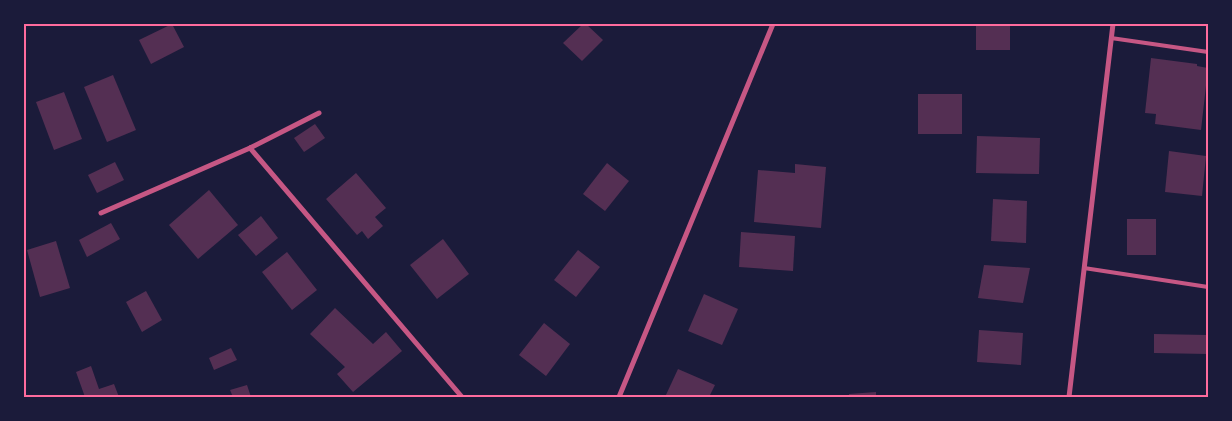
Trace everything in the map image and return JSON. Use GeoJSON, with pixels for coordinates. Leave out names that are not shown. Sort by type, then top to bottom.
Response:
{"type":"FeatureCollection","features":[{"type":"Feature","properties":{"kind":"street"},"geometry":{"type":"LineString","coordinates":[[618,397],[773,24]]}},
{"type":"Feature","properties":{"kind":"street"},"geometry":{"type":"LineString","coordinates":[[1069,397],[1113,24]]}},
{"type":"Feature","properties":{"kind":"street"},"geometry":{"type":"LineString","coordinates":[[101,213],[250,148],[319,112]]}},
{"type":"Feature","properties":{"kind":"street"},"geometry":{"type":"LineString","coordinates":[[250,148],[462,397]]}},
{"type":"Feature","properties":{"kind":"lane"},"geometry":{"type":"LineString","coordinates":[[1111,38],[1208,52]]}},
{"type":"Feature","properties":{"kind":"lane"},"geometry":{"type":"LineString","coordinates":[[1084,268],[1208,287]]}},
{"type":"Feature","properties":{"kind":"building"},"geometry":{"type":"Polygon","coordinates":[[[172,24],[184,47],[151,64],[139,40],[172,24]]]}},
{"type":"Feature","properties":{"kind":"building"},"geometry":{"type":"Polygon","coordinates":[[[583,24],[586,24],[603,40],[582,61],[563,43],[583,24]]]}},
{"type":"Feature","properties":{"kind":"building"},"geometry":{"type":"Polygon","coordinates":[[[976,24],[1010,24],[1010,50],[976,50],[976,24]]]}},
{"type":"Feature","properties":{"kind":"building"},"geometry":{"type":"Polygon","coordinates":[[[1151,58],[1197,64],[1197,66],[1208,68],[1201,130],[1155,124],[1156,114],[1145,113],[1151,58]]]}},
{"type":"Feature","properties":{"kind":"building"},"geometry":{"type":"Polygon","coordinates":[[[113,75],[136,130],[107,142],[84,87],[113,75]]]}},
{"type":"Feature","properties":{"kind":"building"},"geometry":{"type":"Polygon","coordinates":[[[64,92],[82,139],[54,150],[36,102],[64,92]]]}},
{"type":"Feature","properties":{"kind":"building"},"geometry":{"type":"Polygon","coordinates":[[[918,94],[962,94],[962,134],[918,134],[918,94]]]}},
{"type":"Feature","properties":{"kind":"building"},"geometry":{"type":"Polygon","coordinates":[[[315,124],[325,138],[304,152],[294,138],[315,124]]]}},
{"type":"Feature","properties":{"kind":"building"},"geometry":{"type":"Polygon","coordinates":[[[977,136],[1040,138],[1039,174],[976,173],[977,136]]]}},
{"type":"Feature","properties":{"kind":"building"},"geometry":{"type":"Polygon","coordinates":[[[1169,151],[1206,156],[1202,196],[1165,192],[1169,151]]]}},
{"type":"Feature","properties":{"kind":"building"},"geometry":{"type":"Polygon","coordinates":[[[115,162],[124,180],[97,193],[88,175],[115,162]]]}},
{"type":"Feature","properties":{"kind":"building"},"geometry":{"type":"Polygon","coordinates":[[[607,163],[629,181],[605,211],[583,194],[607,163]]]}},
{"type":"Feature","properties":{"kind":"building"},"geometry":{"type":"Polygon","coordinates":[[[795,164],[826,167],[821,228],[754,222],[758,170],[795,173],[795,164]]]}},
{"type":"Feature","properties":{"kind":"building"},"geometry":{"type":"Polygon","coordinates":[[[356,173],[386,208],[375,217],[383,226],[368,239],[362,231],[357,235],[326,199],[356,173]]]}},
{"type":"Feature","properties":{"kind":"building"},"geometry":{"type":"Polygon","coordinates":[[[209,190],[238,225],[198,259],[169,225],[209,190]]]}},
{"type":"Feature","properties":{"kind":"building"},"geometry":{"type":"Polygon","coordinates":[[[993,199],[1027,201],[1026,243],[991,241],[993,199]]]}},
{"type":"Feature","properties":{"kind":"building"},"geometry":{"type":"Polygon","coordinates":[[[261,216],[278,238],[256,256],[238,235],[261,216]]]}},
{"type":"Feature","properties":{"kind":"building"},"geometry":{"type":"Polygon","coordinates":[[[1127,219],[1156,219],[1156,255],[1127,255],[1127,219]]]}},
{"type":"Feature","properties":{"kind":"building"},"geometry":{"type":"Polygon","coordinates":[[[111,223],[120,239],[87,257],[79,240],[111,223]]]}},
{"type":"Feature","properties":{"kind":"building"},"geometry":{"type":"Polygon","coordinates":[[[741,232],[795,236],[793,271],[739,267],[741,232]]]}},
{"type":"Feature","properties":{"kind":"building"},"geometry":{"type":"Polygon","coordinates":[[[443,239],[469,274],[437,299],[410,265],[443,239]]]}},
{"type":"Feature","properties":{"kind":"building"},"geometry":{"type":"Polygon","coordinates":[[[56,241],[70,288],[40,297],[27,250],[56,241]]]}},
{"type":"Feature","properties":{"kind":"building"},"geometry":{"type":"Polygon","coordinates":[[[578,250],[600,267],[576,297],[554,280],[578,250]]]}},
{"type":"Feature","properties":{"kind":"building"},"geometry":{"type":"Polygon","coordinates":[[[287,252],[317,290],[292,310],[262,272],[287,252]]]}},
{"type":"Feature","properties":{"kind":"building"},"geometry":{"type":"Polygon","coordinates":[[[984,265],[1030,268],[1023,303],[978,298],[984,265]]]}},
{"type":"Feature","properties":{"kind":"building"},"geometry":{"type":"Polygon","coordinates":[[[146,291],[162,320],[142,332],[126,302],[146,291]]]}},
{"type":"Feature","properties":{"kind":"building"},"geometry":{"type":"Polygon","coordinates":[[[704,294],[738,309],[722,345],[688,331],[704,294]]]}},
{"type":"Feature","properties":{"kind":"building"},"geometry":{"type":"Polygon","coordinates":[[[335,308],[373,344],[386,332],[402,351],[353,392],[337,374],[345,367],[310,334],[335,308]]]}},
{"type":"Feature","properties":{"kind":"building"},"geometry":{"type":"Polygon","coordinates":[[[544,323],[570,344],[546,376],[519,355],[544,323]]]}},
{"type":"Feature","properties":{"kind":"building"},"geometry":{"type":"Polygon","coordinates":[[[979,330],[1023,333],[1021,365],[977,362],[979,330]]]}},
{"type":"Feature","properties":{"kind":"building"},"geometry":{"type":"Polygon","coordinates":[[[1154,334],[1208,335],[1208,354],[1154,353],[1154,334]]]}},
{"type":"Feature","properties":{"kind":"building"},"geometry":{"type":"Polygon","coordinates":[[[231,348],[237,360],[214,370],[209,358],[231,348]]]}},
{"type":"Feature","properties":{"kind":"building"},"geometry":{"type":"Polygon","coordinates":[[[91,366],[99,389],[114,384],[119,397],[85,397],[76,372],[91,366]]]}},
{"type":"Feature","properties":{"kind":"building"},"geometry":{"type":"Polygon","coordinates":[[[678,369],[715,385],[709,397],[665,397],[678,369]]]}},
{"type":"Feature","properties":{"kind":"building"},"geometry":{"type":"Polygon","coordinates":[[[247,385],[251,397],[233,397],[230,390],[247,385]]]}},
{"type":"Feature","properties":{"kind":"building"},"geometry":{"type":"Polygon","coordinates":[[[876,392],[876,397],[849,397],[849,394],[876,392]]]}}]}
